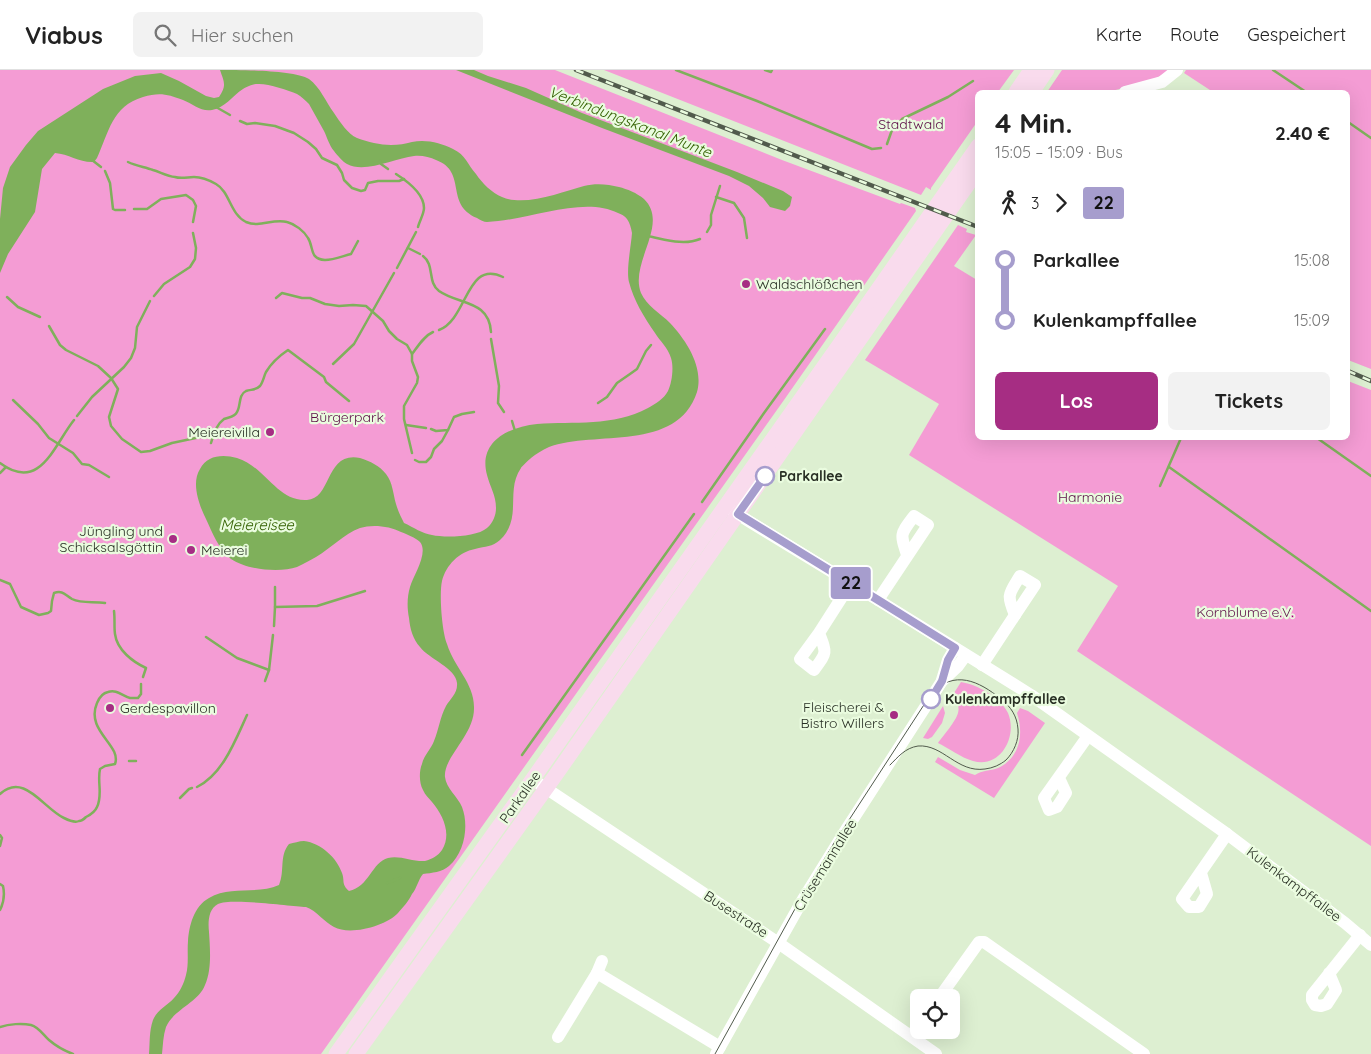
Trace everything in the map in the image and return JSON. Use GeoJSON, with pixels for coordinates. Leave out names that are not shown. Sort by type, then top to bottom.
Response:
{"type":"FeatureCollection","features":[{"type":"Feature","properties":{"kind":"main road"},"geometry":{"type":"LineString","coordinates":[[1017,90],[1031,70]]}},
{"type":"Feature","properties":{"kind":"main road"},"geometry":{"type":"LineString","coordinates":[[1033,90],[1047,70]]}},
{"type":"Feature","properties":{"kind":"main road","name":"Parkallee"},"geometry":{"type":"LineString","coordinates":[[336,1054],[975,150]]}},
{"type":"Feature","properties":{"kind":"main road","name":"Parkallee"},"geometry":{"type":"LineString","coordinates":[[356,1054],[738,514],[975,174]]}},
{"type":"Feature","properties":{"kind":"street"},"geometry":{"type":"LineString","coordinates":[[1132,90],[1162,82],[1177,70]]}},
{"type":"Feature","properties":{"kind":"street","name":"Kulenkampffallee"},"geometry":{"type":"LineString","coordinates":[[725,506],[1031,695],[1227,834],[1371,945]]}},
{"type":"Feature","properties":{"kind":"street"},"geometry":{"type":"LineString","coordinates":[[878,600],[907,556]]}},
{"type":"Feature","properties":{"kind":"street"},"geometry":{"type":"LineString","coordinates":[[819,633],[851,583]]}},
{"type":"Feature","properties":{"kind":"street"},"geometry":{"type":"LineString","coordinates":[[982,665],[1015,614]]}},
{"type":"Feature","properties":{"kind":"street","name":"Crüsemannallee"},"geometry":{"type":"LineString","coordinates":[[718,1051],[802,901],[942,681],[948,660],[961,651]]}},
{"type":"Feature","properties":{"kind":"street"},"geometry":{"type":"LineString","coordinates":[[1058,778],[1088,736]]}},
{"type":"Feature","properties":{"kind":"street","name":"Busestraße"},"geometry":{"type":"LineString","coordinates":[[532,779],[910,1028]]}},
{"type":"Feature","properties":{"kind":"street"},"geometry":{"type":"LineString","coordinates":[[1201,873],[1227,834]]}},
{"type":"Feature","properties":{"kind":"street"},"geometry":{"type":"LineString","coordinates":[[1329,973],[1360,935]]}},
{"type":"Feature","properties":{"kind":"street"},"geometry":{"type":"LineString","coordinates":[[945,989],[979,942],[984,942],[1144,1054]]}},
{"type":"Feature","properties":{"kind":"street"},"geometry":{"type":"LineString","coordinates":[[558,1036],[599,967],[718,1051]]}},
{"type":"Feature","properties":{"kind":"street","name":"Busestraße"},"geometry":{"type":"LineString","coordinates":[[922,1039],[936,1054]]}},
{"type":"Feature","properties":{"kind":"green space","name":"Bürgerpark"},"geometry":{"type":"Polygon","coordinates":[[[0,70],[555,70],[782,160],[915,208],[916,211],[321,1054],[0,1054],[0,70]]]}},
{"type":"Feature","properties":{"kind":"green space","name":"Stadtwald"},"geometry":{"type":"Polygon","coordinates":[[[604,70],[1014,70],[999,90],[975,90],[975,125],[931,190],[926,187],[921,195],[604,70]]]}},
{"type":"Feature","properties":{"kind":"green space"},"geometry":{"type":"Polygon","coordinates":[[[1062,70],[1170,70],[1153,80],[1116,90],[1048,90],[1062,70]]]}},
{"type":"Feature","properties":{"kind":"green space"},"geometry":{"type":"Polygon","coordinates":[[[1186,70],[1371,70],[1371,369],[1350,361],[1350,90],[1210,90],[1184,73],[1186,70]]]}},
{"type":"Feature","properties":{"kind":"green space","name":"Kornblume e.V."},"geometry":{"type":"Polygon","coordinates":[[[958,225],[967,229],[966,232],[975,235],[954,266],[975,279],[975,440],[1350,440],[1350,382],[1371,390],[1371,846],[1077,651],[1118,586],[909,455],[939,404],[865,360],[958,225]]]}},
{"type":"Feature","properties":{"kind":"green space"},"geometry":{"type":"Polygon","coordinates":[[[961,682],[988,693],[1000,702],[1008,713],[1011,732],[1008,741],[999,756],[991,760],[983,762],[973,761],[938,743],[957,716],[958,708],[954,693],[961,682]]]}},
{"type":"Feature","properties":{"kind":"green space"},"geometry":{"type":"Polygon","coordinates":[[[943,706],[945,713],[942,723],[932,737],[928,739],[923,738],[943,706]]]}},
{"type":"Feature","properties":{"kind":"green space"},"geometry":{"type":"Polygon","coordinates":[[[1020,708],[1028,711],[1045,723],[994,798],[935,762],[938,757],[960,770],[975,775],[1005,764],[1016,752],[1018,745],[1020,729],[1017,713],[1020,708]]]}},
{"type":"Feature","properties":{"kind":"water","name":"Meiereisee"},"geometry":{"type":"Polygon","coordinates":[[[220,70],[280,72],[309,79],[320,90],[347,131],[357,138],[365,141],[397,145],[423,141],[448,147],[464,157],[484,184],[495,193],[511,200],[554,195],[597,184],[619,187],[638,195],[644,199],[651,209],[653,220],[640,269],[641,293],[650,305],[670,323],[687,346],[696,364],[699,383],[697,392],[687,411],[672,424],[654,432],[633,436],[568,442],[549,447],[533,457],[521,467],[516,477],[513,514],[507,532],[494,544],[459,556],[444,575],[441,587],[441,603],[445,638],[454,660],[471,690],[474,707],[470,727],[446,769],[446,781],[462,807],[465,822],[462,846],[454,860],[443,870],[423,874],[409,899],[392,918],[377,926],[358,930],[341,930],[334,927],[306,907],[247,902],[225,902],[218,904],[212,909],[209,916],[210,966],[205,985],[197,997],[174,1015],[166,1027],[162,1054],[149,1054],[153,1020],[180,990],[186,975],[188,945],[193,917],[200,906],[209,898],[226,892],[271,888],[279,885],[284,854],[289,844],[304,841],[310,842],[328,852],[340,867],[344,884],[349,891],[361,885],[383,860],[397,857],[425,861],[439,854],[446,838],[443,819],[424,792],[420,773],[423,761],[434,741],[444,710],[455,693],[457,683],[447,668],[420,647],[415,641],[411,630],[408,599],[410,587],[422,558],[423,552],[420,542],[392,528],[381,526],[365,527],[348,534],[316,557],[297,567],[273,570],[246,566],[231,559],[223,551],[203,513],[196,481],[203,464],[211,458],[221,456],[237,458],[247,462],[287,496],[307,500],[315,498],[321,492],[340,461],[349,458],[360,458],[374,464],[386,474],[404,523],[432,535],[469,535],[487,528],[495,516],[495,499],[485,463],[491,445],[498,438],[516,429],[537,424],[607,421],[635,414],[654,405],[664,396],[668,391],[672,375],[670,354],[643,315],[631,289],[628,271],[632,233],[629,222],[624,216],[604,208],[588,207],[554,210],[502,221],[483,221],[467,212],[461,205],[451,172],[446,165],[425,156],[406,157],[380,165],[362,167],[354,167],[347,164],[332,149],[309,104],[302,97],[283,89],[261,84],[246,87],[225,104],[212,110],[201,109],[168,95],[159,94],[143,97],[133,101],[118,113],[94,162],[55,153],[42,169],[35,212],[8,254],[0,273],[0,219],[3,188],[10,167],[38,131],[103,89],[135,76],[161,73],[206,96],[219,97],[224,84],[220,70]]]}},
{"type":"Feature","properties":{"kind":"water"},"geometry":{"type":"Polygon","coordinates":[[[456,70],[474,70],[526,88],[582,113],[737,172],[783,191],[792,197],[790,206],[785,211],[770,207],[749,186],[729,176],[456,70]]]}},
{"type":"Feature","properties":{"kind":"waterway"},"geometry":{"type":"LineString","coordinates":[[676,70],[757,101],[872,149],[881,148]]}},
{"type":"Feature","properties":{"kind":"waterway","name":"Verbindungskanal Munte"},"geometry":{"type":"LineString","coordinates":[[765,70],[771,72],[772,70]]}},
{"type":"Feature","properties":{"kind":"waterway"},"geometry":{"type":"LineString","coordinates":[[1273,70],[1303,90]]}},
{"type":"Feature","properties":{"kind":"waterway"},"geometry":{"type":"LineString","coordinates":[[887,144],[892,130],[902,119],[948,97],[973,81]]}},
{"type":"Feature","properties":{"kind":"waterway"},"geometry":{"type":"LineString","coordinates":[[216,107],[230,115]]}},
{"type":"Feature","properties":{"kind":"waterway"},"geometry":{"type":"LineString","coordinates":[[240,121],[247,124],[255,123],[275,126],[294,133],[316,149],[322,158],[337,165],[344,180],[352,188],[361,191],[365,190],[368,183],[404,179]]}},
{"type":"Feature","properties":{"kind":"waterway"},"geometry":{"type":"LineString","coordinates":[[1350,123],[1371,138]]}},
{"type":"Feature","properties":{"kind":"waterway"},"geometry":{"type":"LineString","coordinates":[[92,160],[101,167]]}},
{"type":"Feature","properties":{"kind":"waterway"},"geometry":{"type":"LineString","coordinates":[[380,161],[388,169]]}},
{"type":"Feature","properties":{"kind":"waterway"},"geometry":{"type":"LineString","coordinates":[[128,162],[180,178],[194,177],[213,183],[221,188],[233,209],[246,222],[261,224],[282,221],[293,224],[302,230],[310,241],[314,255],[320,259],[325,260],[351,254],[358,241]]}},
{"type":"Feature","properties":{"kind":"waterway"},"geometry":{"type":"LineString","coordinates":[[105,171],[110,183],[113,209],[125,210]]}},
{"type":"Feature","properties":{"kind":"waterway"},"geometry":{"type":"LineString","coordinates":[[396,174],[410,184],[421,198],[424,210],[418,227]]}},
{"type":"Feature","properties":{"kind":"waterway"},"geometry":{"type":"LineString","coordinates":[[707,232],[711,225],[711,215],[720,186]]}},
{"type":"Feature","properties":{"kind":"waterway"},"geometry":{"type":"LineString","coordinates":[[134,209],[147,209],[161,199],[186,195],[193,200],[196,206],[193,222]]}},
{"type":"Feature","properties":{"kind":"waterway"},"geometry":{"type":"LineString","coordinates":[[716,197],[734,203],[744,218],[747,238]]}},
{"type":"Feature","properties":{"kind":"waterway"},"geometry":{"type":"LineString","coordinates":[[397,268],[416,232]]}},
{"type":"Feature","properties":{"kind":"waterway"},"geometry":{"type":"LineString","coordinates":[[154,296],[164,284],[190,267],[195,259],[196,248],[193,233]]}},
{"type":"Feature","properties":{"kind":"waterway"},"geometry":{"type":"LineString","coordinates":[[647,236],[680,242],[700,239]]}},
{"type":"Feature","properties":{"kind":"waterway"},"geometry":{"type":"LineString","coordinates":[[408,248],[420,254]]}},
{"type":"Feature","properties":{"kind":"waterway"},"geometry":{"type":"LineString","coordinates":[[423,256],[429,264],[435,287],[439,291],[479,309],[485,314],[491,332]]}},
{"type":"Feature","properties":{"kind":"waterway"},"geometry":{"type":"LineString","coordinates":[[333,364],[354,344],[394,273]]}},
{"type":"Feature","properties":{"kind":"waterway"},"geometry":{"type":"LineString","coordinates":[[439,330],[449,324],[474,283],[481,276],[491,274],[503,277]]}},
{"type":"Feature","properties":{"kind":"waterway"},"geometry":{"type":"LineString","coordinates":[[276,298],[282,293],[310,298],[325,304],[366,306],[383,321],[397,339],[407,345],[412,354],[412,361],[418,377],[417,383],[404,406],[404,419],[412,453]]}},
{"type":"Feature","properties":{"kind":"waterway"},"geometry":{"type":"LineString","coordinates":[[7,297],[18,307],[40,317]]}},
{"type":"Feature","properties":{"kind":"waterway"},"geometry":{"type":"LineString","coordinates":[[77,416],[92,397],[131,358],[135,348],[137,327],[150,301]]}},
{"type":"Feature","properties":{"kind":"waterway"},"geometry":{"type":"LineString","coordinates":[[49,326],[60,345],[98,366],[111,378],[118,389],[109,417],[111,426],[122,439],[141,452],[205,436]]}},
{"type":"Feature","properties":{"kind":"waterway"},"geometry":{"type":"LineString","coordinates":[[702,502],[825,329]]}},
{"type":"Feature","properties":{"kind":"waterway"},"geometry":{"type":"LineString","coordinates":[[412,354],[424,339],[433,332]]}},
{"type":"Feature","properties":{"kind":"waterway"},"geometry":{"type":"LineString","coordinates":[[491,339],[499,386],[498,403],[504,412]]}},
{"type":"Feature","properties":{"kind":"waterway"},"geometry":{"type":"LineString","coordinates":[[598,403],[607,397],[617,383],[637,369],[651,345]]}},
{"type":"Feature","properties":{"kind":"waterway"},"geometry":{"type":"LineString","coordinates":[[211,443],[219,424],[224,419],[236,414],[243,393],[260,386],[271,365],[288,350],[324,377],[326,382],[349,401]]}},
{"type":"Feature","properties":{"kind":"waterway"},"geometry":{"type":"LineString","coordinates":[[13,400],[38,424],[49,438],[73,453],[82,464],[89,465],[109,477]]}},
{"type":"Feature","properties":{"kind":"waterway"},"geometry":{"type":"LineString","coordinates":[[431,429],[436,431],[448,430],[454,417],[474,412]]}},
{"type":"Feature","properties":{"kind":"waterway"},"geometry":{"type":"LineString","coordinates":[[0,463],[14,471],[26,472],[36,469],[52,453],[74,420]]}},
{"type":"Feature","properties":{"kind":"waterway"},"geometry":{"type":"LineString","coordinates":[[512,421],[515,431]]}},
{"type":"Feature","properties":{"kind":"waterway"},"geometry":{"type":"LineString","coordinates":[[406,425],[426,428]]}},
{"type":"Feature","properties":{"kind":"waterway"},"geometry":{"type":"LineString","coordinates":[[415,460],[426,462],[448,430]]}},
{"type":"Feature","properties":{"kind":"waterway"},"geometry":{"type":"LineString","coordinates":[[1160,486],[1180,440]]}},
{"type":"Feature","properties":{"kind":"waterway"},"geometry":{"type":"LineString","coordinates":[[1320,440],[1371,476]]}},
{"type":"Feature","properties":{"kind":"waterway"},"geometry":{"type":"LineString","coordinates":[[0,473],[6,467]]}},
{"type":"Feature","properties":{"kind":"waterway"},"geometry":{"type":"LineString","coordinates":[[1169,467],[1371,611]]}},
{"type":"Feature","properties":{"kind":"waterway"},"geometry":{"type":"LineString","coordinates":[[522,755],[694,514]]}},
{"type":"Feature","properties":{"kind":"waterway"},"geometry":{"type":"LineString","coordinates":[[0,580],[10,584],[21,607],[39,615],[51,611],[54,593],[57,592],[80,601],[105,603]]}},
{"type":"Feature","properties":{"kind":"waterway"},"geometry":{"type":"LineString","coordinates":[[274,626],[275,587]]}},
{"type":"Feature","properties":{"kind":"waterway"},"geometry":{"type":"LineString","coordinates":[[275,607],[317,606],[365,591]]}},
{"type":"Feature","properties":{"kind":"waterway"},"geometry":{"type":"LineString","coordinates":[[114,611],[116,640],[126,655],[146,668],[143,677]]}},
{"type":"Feature","properties":{"kind":"waterway"},"geometry":{"type":"LineString","coordinates":[[265,681],[269,670],[273,635]]}},
{"type":"Feature","properties":{"kind":"waterway"},"geometry":{"type":"LineString","coordinates":[[206,637],[237,658],[269,670]]}},
{"type":"Feature","properties":{"kind":"waterway"},"geometry":{"type":"LineString","coordinates":[[0,794],[9,788],[25,789],[56,813],[66,819],[77,822],[92,813],[97,807],[100,798],[100,769],[115,764],[116,757],[96,722],[97,703],[103,695],[111,691],[130,698],[138,698],[141,694],[141,684]]}},
{"type":"Feature","properties":{"kind":"waterway"},"geometry":{"type":"LineString","coordinates":[[197,787],[214,774],[221,765],[233,746],[247,715]]}},
{"type":"Feature","properties":{"kind":"waterway"},"geometry":{"type":"LineString","coordinates":[[129,761],[136,761]]}},
{"type":"Feature","properties":{"kind":"waterway"},"geometry":{"type":"LineString","coordinates":[[180,798],[192,788]]}},
{"type":"Feature","properties":{"kind":"waterway"},"geometry":{"type":"LineString","coordinates":[[0,835],[2,838],[0,846]]}},
{"type":"Feature","properties":{"kind":"waterway"},"geometry":{"type":"LineString","coordinates":[[387,883],[400,878]]}},
{"type":"Feature","properties":{"kind":"waterway"},"geometry":{"type":"LineString","coordinates":[[0,884],[3,886],[4,895],[0,910]]}},
{"type":"Feature","properties":{"kind":"waterway"},"geometry":{"type":"LineString","coordinates":[[0,1027],[20,1024],[34,1026],[55,1044],[73,1054]]}},
{"type":"Feature","properties":{"kind":"tram line"},"geometry":{"type":"LineString","coordinates":[[715,1054],[801,898],[834,843],[931,694],[940,686],[949,682],[966,680],[984,687],[993,693],[1008,705],[1015,716],[1018,733],[1015,746],[1006,760],[991,768],[975,769],[966,767],[935,749],[918,746],[906,751],[890,765]]}},
{"type":"Feature","properties":{"kind":"railway"},"geometry":{"type":"LineString","coordinates":[[576,70],[975,226]]}},
{"type":"Feature","properties":{"kind":"railway"},"geometry":{"type":"LineString","coordinates":[[1350,372],[1371,381]]}},
{"type":"Feature","properties":{"kind":"bus line","name":"22"},"geometry":{"type":"LineString","coordinates":[[765,476],[738,514],[955,648],[948,660],[942,681],[931,699]]}},
{"type":"Feature","properties":{"kind":"place","name":"Waldschlößchen"},"geometry":{"type":"Point","coordinates":[746,284]}},
{"type":"Feature","properties":{"kind":"place","name":"Meiereivilla"},"geometry":{"type":"Point","coordinates":[270,432]}},
{"type":"Feature","properties":{"kind":"place","name":"Parkallee"},"geometry":{"type":"Point","coordinates":[765,476]}},
{"type":"Feature","properties":{"kind":"place","name":"Jüngling und Schicksalsgöttin"},"geometry":{"type":"Point","coordinates":[173,539]}},
{"type":"Feature","properties":{"kind":"place","name":"Meierei"},"geometry":{"type":"Point","coordinates":[191,550]}},
{"type":"Feature","properties":{"kind":"place","name":"Kulenkampffallee"},"geometry":{"type":"Point","coordinates":[931,699]}},
{"type":"Feature","properties":{"kind":"place","name":"Gerdespavillon"},"geometry":{"type":"Point","coordinates":[110,708]}},
{"type":"Feature","properties":{"kind":"place","name":"Fleischerei & Bistro Willers"},"geometry":{"type":"Point","coordinates":[894,715]}},
{"type":"Feature","properties":{"kind":"park label","name":"Harmonie"},"geometry":{"type":"Point","coordinates":[1090,497]}}]}
